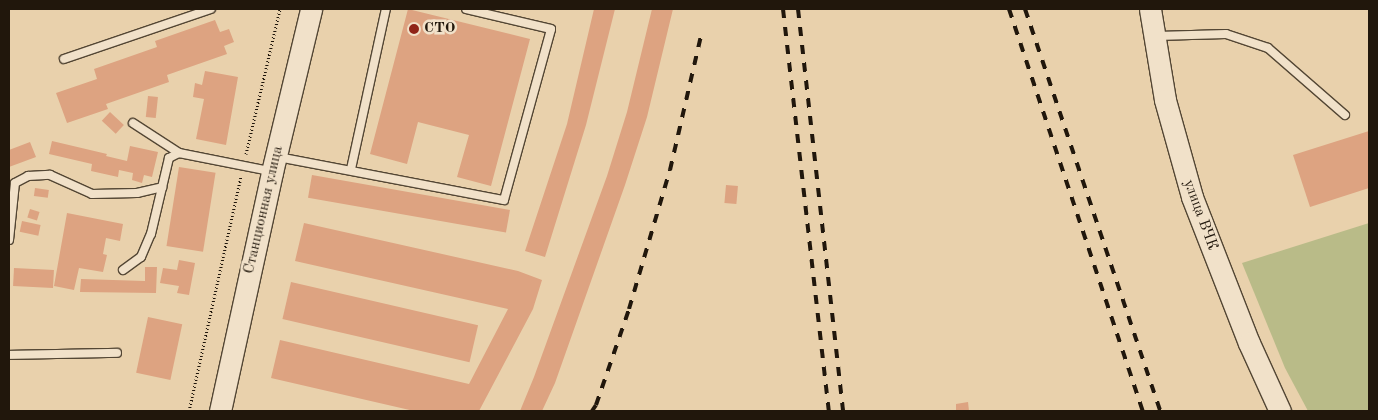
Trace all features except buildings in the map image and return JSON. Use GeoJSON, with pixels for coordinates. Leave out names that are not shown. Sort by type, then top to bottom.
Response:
{"type":"FeatureCollection","features":[{"type":"Feature","properties":{"kind":"main road","name":"Станционная улица"},"geometry":{"type":"LineString","coordinates":[[220,411],[274,164],[311,9]]}},
{"type":"Feature","properties":{"kind":"main road","name":"улица ВЧК"},"geometry":{"type":"LineString","coordinates":[[1150,9],[1165,100],[1192,197],[1249,343],[1280,411]]}},
{"type":"Feature","properties":{"kind":"lane"},"geometry":{"type":"LineString","coordinates":[[64,59],[211,9]]}},
{"type":"Feature","properties":{"kind":"lane"},"geometry":{"type":"LineString","coordinates":[[351,169],[386,9]]}},
{"type":"Feature","properties":{"kind":"lane"},"geometry":{"type":"LineString","coordinates":[[133,123],[179,153],[244,166],[274,164],[351,169],[504,200],[551,29],[466,9]]}},
{"type":"Feature","properties":{"kind":"lane"},"geometry":{"type":"LineString","coordinates":[[1154,36],[1226,34],[1268,48],[1345,115]]}},
{"type":"Feature","properties":{"kind":"lane"},"geometry":{"type":"LineString","coordinates":[[123,270],[141,257],[150,234],[170,158],[179,153]]}},
{"type":"Feature","properties":{"kind":"lane"},"geometry":{"type":"LineString","coordinates":[[9,240],[15,182],[28,176],[50,175],[92,194],[138,192],[162,187]]}},
{"type":"Feature","properties":{"kind":"lane"},"geometry":{"type":"LineString","coordinates":[[9,355],[118,353]]}},
{"type":"Feature","properties":{"kind":"path"},"geometry":{"type":"LineString","coordinates":[[189,411],[280,9]]}},
{"type":"Feature","properties":{"kind":"green space"},"geometry":{"type":"Polygon","coordinates":[[[1369,223],[1369,411],[1308,411],[1285,368],[1242,263],[1369,223]]]}},
{"type":"Feature","properties":{"kind":"railway"},"geometry":{"type":"LineString","coordinates":[[783,9],[829,411]]}},
{"type":"Feature","properties":{"kind":"railway"},"geometry":{"type":"LineString","coordinates":[[798,9],[843,411]]}},
{"type":"Feature","properties":{"kind":"railway"},"geometry":{"type":"LineString","coordinates":[[1009,9],[1143,411]]}},
{"type":"Feature","properties":{"kind":"railway"},"geometry":{"type":"LineString","coordinates":[[1025,9],[1160,411]]}},
{"type":"Feature","properties":{"kind":"railway"},"geometry":{"type":"LineString","coordinates":[[592,411],[596,405],[629,309],[670,170],[701,36]]}},
{"type":"Feature","properties":{"kind":"place","name":"СТО"},"geometry":{"type":"Point","coordinates":[414,29]}}]}
